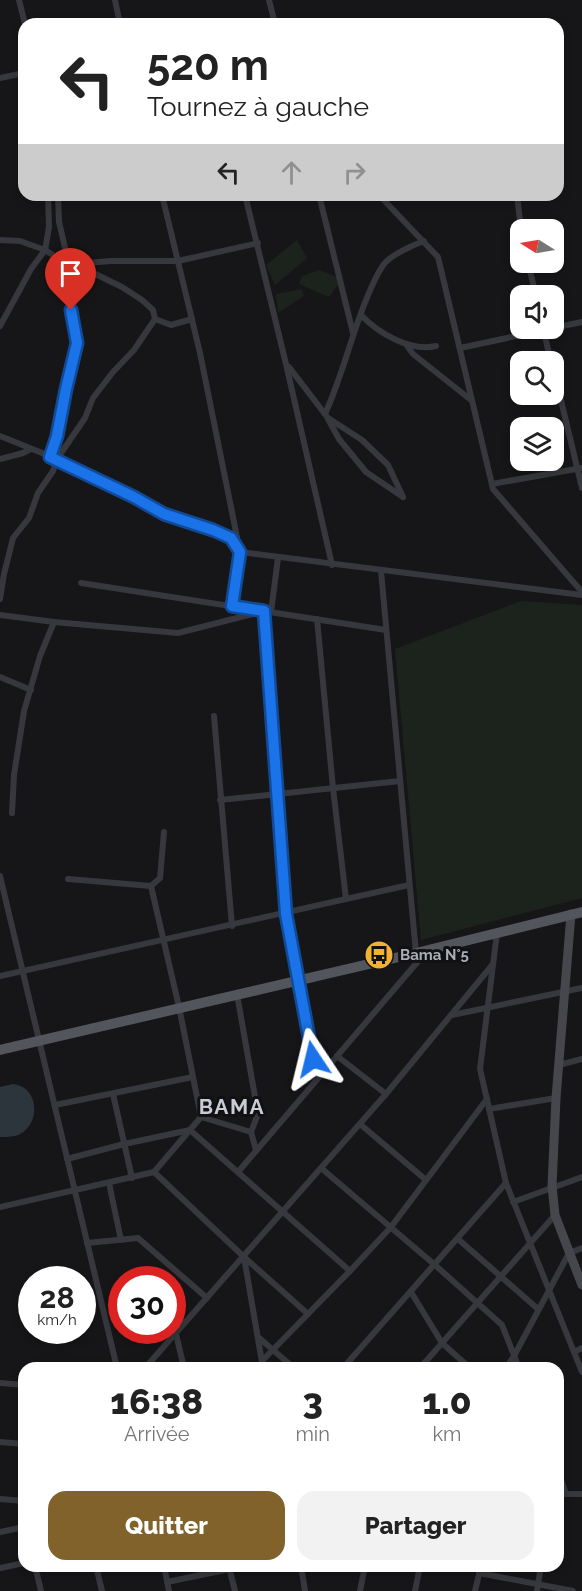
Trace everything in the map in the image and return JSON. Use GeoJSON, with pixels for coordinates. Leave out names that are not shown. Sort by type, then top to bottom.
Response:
{"type":"FeatureCollection","features":[{"type":"Feature","properties":{"kind":"main road"},"geometry":{"type":"LineString","coordinates":[[0,1050],[429,950],[577,913]]}},
{"type":"Feature","properties":{"kind":"street"},"geometry":{"type":"LineString","coordinates":[[19,0],[24,18]]}},
{"type":"Feature","properties":{"kind":"street"},"geometry":{"type":"LineString","coordinates":[[115,0],[119,18]]}},
{"type":"Feature","properties":{"kind":"street"},"geometry":{"type":"LineString","coordinates":[[269,0],[274,18]]}},
{"type":"Feature","properties":{"kind":"street"},"geometry":{"type":"LineString","coordinates":[[0,78],[18,74]]}},
{"type":"Feature","properties":{"kind":"street"},"geometry":{"type":"LineString","coordinates":[[0,326],[31,269],[45,250],[49,227],[48,201]]}},
{"type":"Feature","properties":{"kind":"street"},"geometry":{"type":"LineString","coordinates":[[0,600],[2,572],[13,538],[29,518],[38,493],[53,471],[57,436],[77,343],[62,260],[66,252],[59,222],[58,201]]}},
{"type":"Feature","properties":{"kind":"street"},"geometry":{"type":"LineString","coordinates":[[163,201],[192,319],[240,552],[232,606]]}},
{"type":"Feature","properties":{"kind":"street"},"geometry":{"type":"LineString","coordinates":[[247,201],[332,565]]}},
{"type":"Feature","properties":{"kind":"street"},"geometry":{"type":"LineString","coordinates":[[321,201],[353,334]]}},
{"type":"Feature","properties":{"kind":"street"},"geometry":{"type":"LineString","coordinates":[[384,201],[438,257],[493,489],[582,593]]}},
{"type":"Feature","properties":{"kind":"street"},"geometry":{"type":"LineString","coordinates":[[518,201],[520,219]]}},
{"type":"Feature","properties":{"kind":"street"},"geometry":{"type":"LineString","coordinates":[[0,240],[20,242],[45,250],[122,287],[153,310],[155,319],[134,350],[93,398],[85,418],[54,458]]}},
{"type":"Feature","properties":{"kind":"street"},"geometry":{"type":"LineString","coordinates":[[326,416],[353,334],[374,281],[386,262],[412,245],[424,241]]}},
{"type":"Feature","properties":{"kind":"street"},"geometry":{"type":"LineString","coordinates":[[75,264],[111,261],[178,261],[258,243]]}},
{"type":"Feature","properties":{"kind":"street"},"geometry":{"type":"LineString","coordinates":[[361,315],[375,327],[405,344],[472,400]]}},
{"type":"Feature","properties":{"kind":"street"},"geometry":{"type":"LineString","coordinates":[[155,319],[171,324],[192,319]]}},
{"type":"Feature","properties":{"kind":"street"},"geometry":{"type":"LineString","coordinates":[[564,326],[582,322]]}},
{"type":"Feature","properties":{"kind":"street"},"geometry":{"type":"LineString","coordinates":[[460,348],[510,337]]}},
{"type":"Feature","properties":{"kind":"street"},"geometry":{"type":"LineString","coordinates":[[405,344],[426,348],[436,346]]}},
{"type":"Feature","properties":{"kind":"street"},"geometry":{"type":"LineString","coordinates":[[425,363],[426,348]]}},
{"type":"Feature","properties":{"kind":"street"},"geometry":{"type":"LineString","coordinates":[[286,364],[326,416],[339,439],[366,472],[403,497],[388,465],[362,440],[326,416]]}},
{"type":"Feature","properties":{"kind":"street"},"geometry":{"type":"LineString","coordinates":[[563,405],[580,468],[582,488]]}},
{"type":"Feature","properties":{"kind":"street"},"geometry":{"type":"LineString","coordinates":[[0,436],[54,458],[164,514],[231,538],[240,552],[381,571],[582,593]]}},
{"type":"Feature","properties":{"kind":"street"},"geometry":{"type":"LineString","coordinates":[[0,459],[31,449]]}},
{"type":"Feature","properties":{"kind":"street"},"geometry":{"type":"LineString","coordinates":[[492,484],[580,468]]}},
{"type":"Feature","properties":{"kind":"street"},"geometry":{"type":"LineString","coordinates":[[278,558],[268,612],[286,914],[316,1079]]}},
{"type":"Feature","properties":{"kind":"street"},"geometry":{"type":"LineString","coordinates":[[381,571],[416,953]]}},
{"type":"Feature","properties":{"kind":"street"},"geometry":{"type":"LineString","coordinates":[[81,584],[386,630]]}},
{"type":"Feature","properties":{"kind":"street"},"geometry":{"type":"LineString","coordinates":[[0,615],[178,633],[268,612]]}},
{"type":"Feature","properties":{"kind":"street"},"geometry":{"type":"LineString","coordinates":[[317,619],[346,899]]}},
{"type":"Feature","properties":{"kind":"street"},"geometry":{"type":"LineString","coordinates":[[12,813],[18,743],[24,711],[40,656],[54,622]]}},
{"type":"Feature","properties":{"kind":"street"},"geometry":{"type":"LineString","coordinates":[[0,677],[31,690]]}},
{"type":"Feature","properties":{"kind":"street"},"geometry":{"type":"LineString","coordinates":[[214,716],[232,926]]}},
{"type":"Feature","properties":{"kind":"street"},"geometry":{"type":"LineString","coordinates":[[220,800],[400,781]]}},
{"type":"Feature","properties":{"kind":"street"},"geometry":{"type":"LineString","coordinates":[[68,879],[151,886],[160,878],[164,832]]}},
{"type":"Feature","properties":{"kind":"street"},"geometry":{"type":"LineString","coordinates":[[0,876],[116,1362]]}},
{"type":"Feature","properties":{"kind":"street"},"geometry":{"type":"LineString","coordinates":[[0,976],[410,885]]}},
{"type":"Feature","properties":{"kind":"street"},"geometry":{"type":"LineString","coordinates":[[151,886],[201,1117]]}},
{"type":"Feature","properties":{"kind":"street"},"geometry":{"type":"LineString","coordinates":[[577,913],[559,1065],[552,1186],[555,1215],[582,1285]]}},
{"type":"Feature","properties":{"kind":"street"},"geometry":{"type":"LineString","coordinates":[[497,933],[480,1069],[506,1183],[582,1372]]}},
{"type":"Feature","properties":{"kind":"street"},"geometry":{"type":"LineString","coordinates":[[238,1172],[429,950]]}},
{"type":"Feature","properties":{"kind":"street"},"geometry":{"type":"LineString","coordinates":[[186,1322],[386,1094],[493,964]]}},
{"type":"Feature","properties":{"kind":"street"},"geometry":{"type":"LineString","coordinates":[[452,1015],[582,988]]}},
{"type":"Feature","properties":{"kind":"street"},"geometry":{"type":"LineString","coordinates":[[237,993],[258,1114],[251,1132],[256,1150]]}},
{"type":"Feature","properties":{"kind":"street"},"geometry":{"type":"LineString","coordinates":[[337,1056],[386,1094]]}},
{"type":"Feature","properties":{"kind":"street"},"geometry":{"type":"LineString","coordinates":[[559,1065],[582,1059]]}},
{"type":"Feature","properties":{"kind":"street"},"geometry":{"type":"LineString","coordinates":[[55,1106],[193,1077]]}},
{"type":"Feature","properties":{"kind":"street"},"geometry":{"type":"LineString","coordinates":[[113,1094],[132,1178]]}},
{"type":"Feature","properties":{"kind":"street"},"geometry":{"type":"LineString","coordinates":[[489,1109],[556,1098]]}},
{"type":"Feature","properties":{"kind":"street"},"geometry":{"type":"LineString","coordinates":[[265,1362],[273,1350],[391,1227],[487,1099]]}},
{"type":"Feature","properties":{"kind":"street"},"geometry":{"type":"LineString","coordinates":[[201,1117],[251,1132]]}},
{"type":"Feature","properties":{"kind":"street"},"geometry":{"type":"LineString","coordinates":[[0,1207],[154,1172],[201,1117]]}},
{"type":"Feature","properties":{"kind":"street"},"geometry":{"type":"LineString","coordinates":[[360,1124],[426,1180]]}},
{"type":"Feature","properties":{"kind":"street"},"geometry":{"type":"LineString","coordinates":[[67,1159],[190,1130]]}},
{"type":"Feature","properties":{"kind":"street"},"geometry":{"type":"LineString","coordinates":[[190,1130],[350,1271]]}},
{"type":"Feature","properties":{"kind":"street"},"geometry":{"type":"LineString","coordinates":[[321,1168],[502,1325],[516,1362]]}},
{"type":"Feature","properties":{"kind":"street"},"geometry":{"type":"LineString","coordinates":[[154,1172],[308,1314]]}},
{"type":"Feature","properties":{"kind":"street"},"geometry":{"type":"LineString","coordinates":[[513,1202],[582,1177]]}},
{"type":"Feature","properties":{"kind":"street"},"geometry":{"type":"LineString","coordinates":[[109,1183],[121,1240]]}},
{"type":"Feature","properties":{"kind":"street"},"geometry":{"type":"LineString","coordinates":[[348,1362],[506,1183]]}},
{"type":"Feature","properties":{"kind":"street"},"geometry":{"type":"LineString","coordinates":[[425,1362],[555,1215]]}},
{"type":"Feature","properties":{"kind":"street"},"geometry":{"type":"LineString","coordinates":[[87,1243],[138,1238],[207,1298]]}},
{"type":"Feature","properties":{"kind":"street"},"geometry":{"type":"LineString","coordinates":[[458,1239],[538,1309]]}},
{"type":"Feature","properties":{"kind":"street"},"geometry":{"type":"LineString","coordinates":[[510,1362],[569,1253],[582,1248]]}},
{"type":"Feature","properties":{"kind":"street"},"geometry":{"type":"LineString","coordinates":[[244,1257],[262,1362]]}},
{"type":"Feature","properties":{"kind":"street"},"geometry":{"type":"LineString","coordinates":[[411,1292],[442,1343],[463,1362]]}},
{"type":"Feature","properties":{"kind":"street"},"geometry":{"type":"LineString","coordinates":[[258,1336],[287,1362]]}},
{"type":"Feature","properties":{"kind":"street"},"geometry":{"type":"LineString","coordinates":[[150,1362],[167,1344]]}},
{"type":"Feature","properties":{"kind":"street"},"geometry":{"type":"LineString","coordinates":[[178,1344],[183,1362]]}},
{"type":"Feature","properties":{"kind":"street"},"geometry":{"type":"LineString","coordinates":[[574,1352],[582,1348]]}},
{"type":"Feature","properties":{"kind":"street"},"geometry":{"type":"LineString","coordinates":[[0,1383],[18,1384]]}},
{"type":"Feature","properties":{"kind":"street"},"geometry":{"type":"LineString","coordinates":[[0,1442],[18,1444]]}},
{"type":"Feature","properties":{"kind":"street"},"geometry":{"type":"LineString","coordinates":[[564,1486],[567,1494],[582,1494]]}},
{"type":"Feature","properties":{"kind":"street"},"geometry":{"type":"LineString","coordinates":[[0,1499],[18,1501]]}},
{"type":"Feature","properties":{"kind":"street"},"geometry":{"type":"LineString","coordinates":[[0,1532],[18,1528]]}},
{"type":"Feature","properties":{"kind":"street"},"geometry":{"type":"LineString","coordinates":[[0,1568],[18,1564]]}},
{"type":"Feature","properties":{"kind":"street"},"geometry":{"type":"LineString","coordinates":[[36,1572],[41,1591]]}},
{"type":"Feature","properties":{"kind":"street"},"geometry":{"type":"LineString","coordinates":[[97,1572],[102,1591]]}},
{"type":"Feature","properties":{"kind":"street"},"geometry":{"type":"LineString","coordinates":[[165,1572],[169,1591]]}},
{"type":"Feature","properties":{"kind":"street"},"geometry":{"type":"LineString","coordinates":[[167,1582],[208,1572]]}},
{"type":"Feature","properties":{"kind":"street"},"geometry":{"type":"LineString","coordinates":[[230,1572],[235,1591]]}},
{"type":"Feature","properties":{"kind":"street"},"geometry":{"type":"LineString","coordinates":[[302,1572],[306,1591]]}},
{"type":"Feature","properties":{"kind":"street"},"geometry":{"type":"LineString","coordinates":[[360,1591],[364,1572]]}},
{"type":"Feature","properties":{"kind":"street"},"geometry":{"type":"LineString","coordinates":[[415,1591],[419,1572]]}},
{"type":"Feature","properties":{"kind":"street"},"geometry":{"type":"LineString","coordinates":[[475,1591],[479,1572]]}},
{"type":"Feature","properties":{"kind":"street"},"geometry":{"type":"LineString","coordinates":[[489,1572],[537,1588],[573,1591]]}},
{"type":"Feature","properties":{"kind":"street"},"geometry":{"type":"LineString","coordinates":[[537,1588],[540,1572]]}},
{"type":"Feature","properties":{"kind":"shaded area"},"geometry":{"type":"Polygon","coordinates":[[[297,240],[307,258],[275,285],[266,265],[297,240]]]}},
{"type":"Feature","properties":{"kind":"shaded area"},"geometry":{"type":"Polygon","coordinates":[[[319,270],[342,279],[329,297],[299,284],[302,276],[319,270]]]}},
{"type":"Feature","properties":{"kind":"shaded area"},"geometry":{"type":"Polygon","coordinates":[[[302,289],[304,296],[278,313],[276,294],[302,289]]]}},
{"type":"Feature","properties":{"kind":"shaded area"},"geometry":{"type":"Polygon","coordinates":[[[521,601],[582,605],[582,898],[421,940],[395,649],[521,601]]]}},
{"type":"Feature","properties":{"kind":"shaded area"},"geometry":{"type":"Polygon","coordinates":[[[13,1084],[29,1092],[33,1100],[33,1117],[24,1132],[15,1136],[0,1137],[0,1087],[13,1084]]]}},
{"type":"Feature","properties":{"kind":"place","name":"Bama N°5"},"geometry":{"type":"Point","coordinates":[379,955]}},
{"type":"Feature","properties":{"kind":"district","name":"BAMA"},"geometry":{"type":"Point","coordinates":[232,1107]}},
{"type":"Feature","properties":{"kind":"route"},"geometry":{"type":"LineString","coordinates":[[71,310],[77,343],[57,436],[50,457],[164,514],[231,538],[240,552],[232,606],[264,611],[286,914],[313,1059]]}}]}
